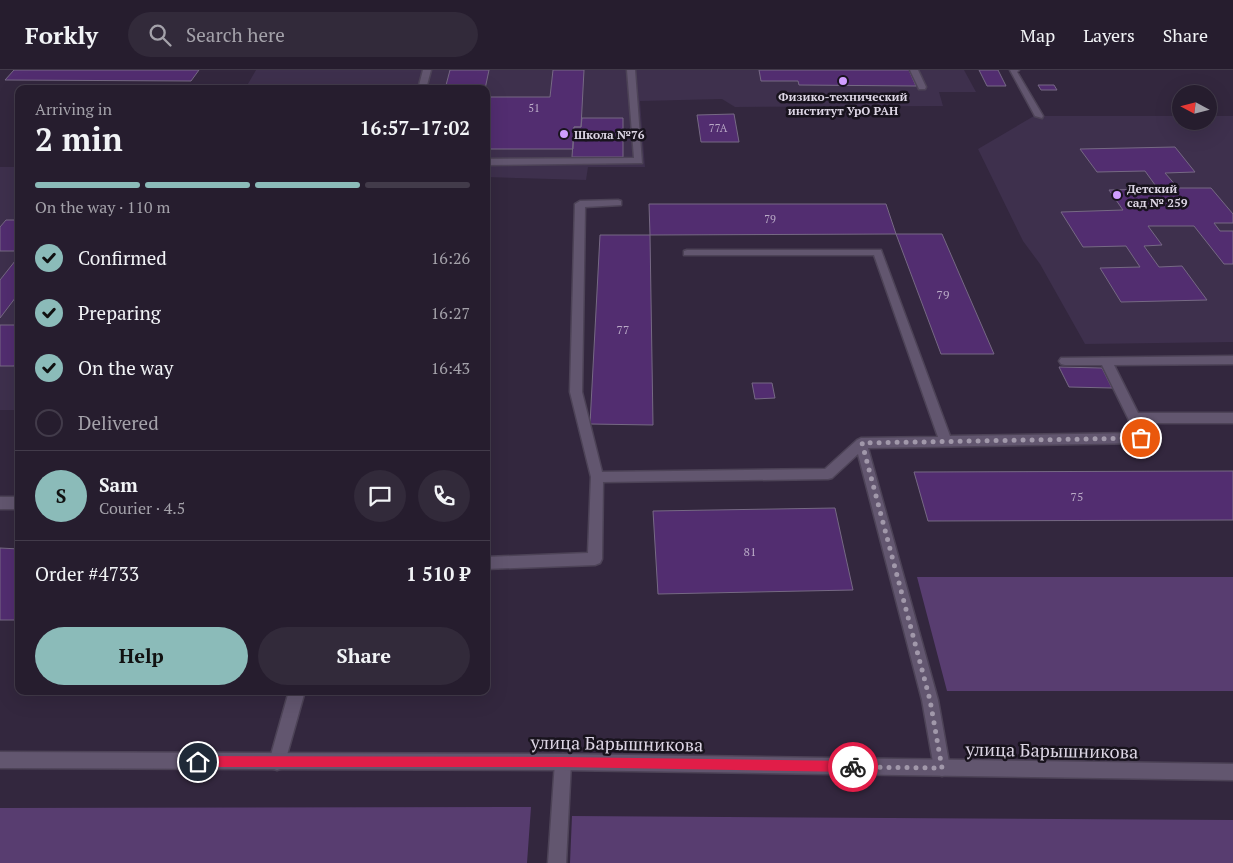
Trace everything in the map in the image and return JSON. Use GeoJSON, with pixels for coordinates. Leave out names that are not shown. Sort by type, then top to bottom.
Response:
{"type":"FeatureCollection","features":[{"type":"Feature","properties":{"kind":"street"},"geometry":{"type":"LineString","coordinates":[[423,85],[427,70]]}},
{"type":"Feature","properties":{"kind":"street"},"geometry":{"type":"LineString","coordinates":[[490,162],[639,161],[631,70]]}},
{"type":"Feature","properties":{"kind":"street"},"geometry":{"type":"LineString","coordinates":[[914,70],[922,87]]}},
{"type":"Feature","properties":{"kind":"street"},"geometry":{"type":"LineString","coordinates":[[1015,70],[1013,71],[1039,116]]}},
{"type":"Feature","properties":{"kind":"street"},"geometry":{"type":"LineString","coordinates":[[490,563],[595,559],[597,477],[576,392],[580,204],[618,203]]}},
{"type":"Feature","properties":{"kind":"street"},"geometry":{"type":"LineString","coordinates":[[687,253],[878,252],[946,442]]}},
{"type":"Feature","properties":{"kind":"street"},"geometry":{"type":"LineString","coordinates":[[1065,361],[1233,360]]}},
{"type":"Feature","properties":{"kind":"street"},"geometry":{"type":"LineString","coordinates":[[597,477],[828,474],[862,443],[1141,438],[1134,418],[1106,361]]}},
{"type":"Feature","properties":{"kind":"street"},"geometry":{"type":"LineString","coordinates":[[1134,418],[1233,418]]}},
{"type":"Feature","properties":{"kind":"street"},"geometry":{"type":"LineString","coordinates":[[862,443],[930,700],[942,768]]}},
{"type":"Feature","properties":{"kind":"street"},"geometry":{"type":"LineString","coordinates":[[0,503],[15,503]]}},
{"type":"Feature","properties":{"kind":"street"},"geometry":{"type":"LineString","coordinates":[[277,762],[295,695]]}},
{"type":"Feature","properties":{"kind":"street","name":"улица Барышникова"},"geometry":{"type":"LineString","coordinates":[[0,760],[563,762],[1233,772]]}},
{"type":"Feature","properties":{"kind":"street"},"geometry":{"type":"LineString","coordinates":[[557,863],[563,762]]}},
{"type":"Feature","properties":{"kind":"shaded area","name":"Школа №76"},"geometry":{"type":"Polygon","coordinates":[[[256,70],[964,70],[976,92],[939,92],[943,106],[735,107],[722,99],[640,101],[645,167],[588,167],[586,180],[490,177],[490,85],[247,85],[256,70]]]}},
{"type":"Feature","properties":{"kind":"shaded area","name":"Детский сад № 259"},"geometry":{"type":"Polygon","coordinates":[[[1034,116],[1172,116],[1172,130],[1218,130],[1218,116],[1233,116],[1233,342],[1085,344],[1040,264],[1023,241],[978,149],[1034,116]]]}},
{"type":"Feature","properties":{"kind":"shaded area"},"geometry":{"type":"Polygon","coordinates":[[[0,167],[15,167],[15,410],[0,410],[0,167]]]}},
{"type":"Feature","properties":{"kind":"shaded area"},"geometry":{"type":"Polygon","coordinates":[[[917,577],[1233,577],[1233,691],[947,691],[917,577]]]}},
{"type":"Feature","properties":{"kind":"shaded area"},"geometry":{"type":"Polygon","coordinates":[[[531,807],[527,863],[0,863],[0,808],[531,807]]]}},
{"type":"Feature","properties":{"kind":"shaded area"},"geometry":{"type":"Polygon","coordinates":[[[572,816],[1233,820],[1233,863],[570,863],[572,816]]]}},
{"type":"Feature","properties":{"kind":"building"},"geometry":{"type":"Polygon","coordinates":[[[14,70],[199,70],[191,81],[5,80],[14,70]]]}},
{"type":"Feature","properties":{"kind":"building"},"geometry":{"type":"Polygon","coordinates":[[[450,70],[489,70],[486,85],[446,85],[450,70]]]}},
{"type":"Feature","properties":{"kind":"building"},"geometry":{"type":"Polygon","coordinates":[[[553,70],[584,70],[581,127],[574,127],[573,149],[490,149],[490,97],[550,97],[553,70]]]}},
{"type":"Feature","properties":{"kind":"building"},"geometry":{"type":"Polygon","coordinates":[[[759,70],[909,70],[916,86],[799,85],[798,81],[761,81],[759,70]]]}},
{"type":"Feature","properties":{"kind":"building"},"geometry":{"type":"Polygon","coordinates":[[[979,70],[998,70],[1006,86],[987,86],[979,70]]]}},
{"type":"Feature","properties":{"kind":"building"},"geometry":{"type":"Polygon","coordinates":[[[1038,85],[1054,85],[1057,90],[1041,90],[1038,85]]]}},
{"type":"Feature","properties":{"kind":"building"},"geometry":{"type":"Polygon","coordinates":[[[734,114],[739,142],[701,142],[697,115],[734,114]]]}},
{"type":"Feature","properties":{"kind":"building"},"geometry":{"type":"Polygon","coordinates":[[[582,118],[623,118],[623,157],[572,157],[574,127],[581,127],[582,118]]]}},
{"type":"Feature","properties":{"kind":"building"},"geometry":{"type":"Polygon","coordinates":[[[1175,147],[1195,172],[1165,173],[1178,188],[1211,188],[1233,214],[1233,223],[1214,223],[1220,231],[1233,231],[1233,264],[1224,264],[1194,226],[1148,226],[1162,245],[1144,246],[1159,267],[1182,266],[1207,300],[1121,302],[1100,268],[1140,267],[1126,246],[1083,247],[1061,212],[1123,210],[1109,190],[1158,189],[1145,171],[1097,172],[1080,149],[1175,147]]]}},
{"type":"Feature","properties":{"kind":"building"},"geometry":{"type":"Polygon","coordinates":[[[649,204],[886,204],[896,234],[650,235],[649,204]]]}},
{"type":"Feature","properties":{"kind":"building"},"geometry":{"type":"Polygon","coordinates":[[[6,220],[15,220],[15,251],[0,251],[0,227],[6,220]]]}},
{"type":"Feature","properties":{"kind":"building"},"geometry":{"type":"Polygon","coordinates":[[[896,234],[942,234],[994,354],[941,354],[896,234]]]}},
{"type":"Feature","properties":{"kind":"building"},"geometry":{"type":"Polygon","coordinates":[[[600,235],[650,235],[653,425],[590,424],[600,235]]]}},
{"type":"Feature","properties":{"kind":"building"},"geometry":{"type":"Polygon","coordinates":[[[15,261],[15,298],[0,318],[0,280],[15,261]]]}},
{"type":"Feature","properties":{"kind":"building"},"geometry":{"type":"Polygon","coordinates":[[[0,325],[15,325],[15,364],[0,366],[0,325]]]}},
{"type":"Feature","properties":{"kind":"building"},"geometry":{"type":"Polygon","coordinates":[[[1059,367],[1102,368],[1112,388],[1069,387],[1059,367]]]}},
{"type":"Feature","properties":{"kind":"building"},"geometry":{"type":"Polygon","coordinates":[[[752,383],[772,383],[775,398],[755,399],[752,383]]]}},
{"type":"Feature","properties":{"kind":"building"},"geometry":{"type":"Polygon","coordinates":[[[1233,471],[1233,520],[928,521],[914,472],[1233,471]]]}},
{"type":"Feature","properties":{"kind":"building"},"geometry":{"type":"Polygon","coordinates":[[[835,508],[853,590],[658,594],[653,511],[835,508]]]}},
{"type":"Feature","properties":{"kind":"building"},"geometry":{"type":"Polygon","coordinates":[[[0,548],[15,549],[15,620],[0,620],[0,548]]]}},
{"type":"Feature","properties":{"kind":"way so far"},"geometry":{"type":"LineString","coordinates":[[853,767],[942,768],[930,700],[862,443],[1141,438]]}},
{"type":"Feature","properties":{"kind":"place","name":"Физико-технический институт УрО РАН"},"geometry":{"type":"Point","coordinates":[843,81]}},
{"type":"Feature","properties":{"kind":"place","name":"Школа №76"},"geometry":{"type":"Point","coordinates":[564,134]}},
{"type":"Feature","properties":{"kind":"place","name":"Детский сад № 259"},"geometry":{"type":"Point","coordinates":[1117,195]}},
{"type":"Feature","properties":{"kind":"route"},"geometry":{"type":"LineString","coordinates":[[198,762],[563,762],[853,767]]}}]}
